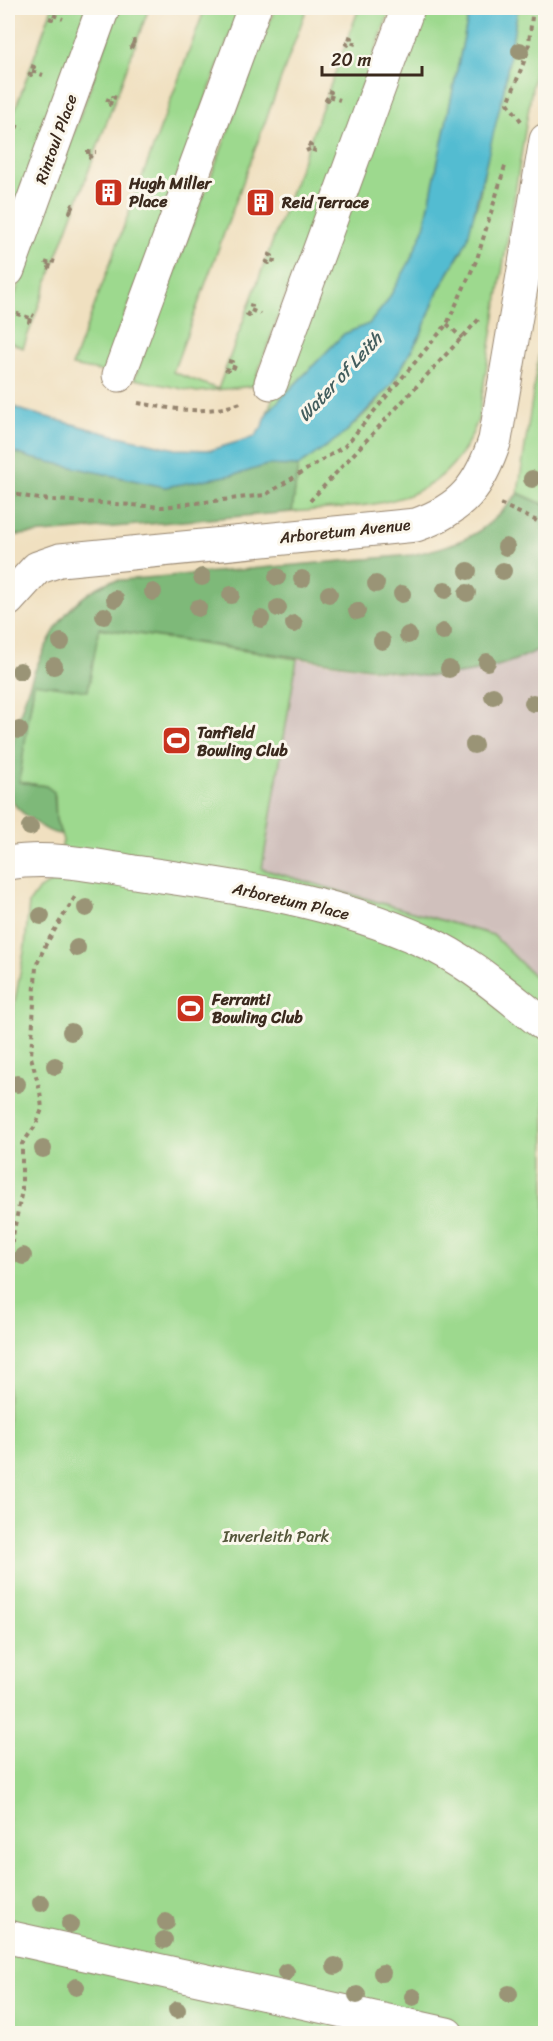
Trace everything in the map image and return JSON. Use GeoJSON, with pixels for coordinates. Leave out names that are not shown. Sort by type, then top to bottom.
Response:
{"type":"FeatureCollection","features":[{"type":"Feature","properties":{"kind":"street","name":"Rintoul Place"},"geometry":{"type":"LineString","coordinates":[[8,270],[104,8]]}},
{"type":"Feature","properties":{"kind":"street"},"geometry":{"type":"LineString","coordinates":[[119,375],[255,8]]}},
{"type":"Feature","properties":{"kind":"street"},"geometry":{"type":"LineString","coordinates":[[271,383],[408,8]]}},
{"type":"Feature","properties":{"kind":"street","name":"Arboretum Avenue"},"geometry":{"type":"LineString","coordinates":[[8,600],[37,568],[60,560],[416,525],[450,510],[472,490],[486,468],[495,440],[534,134]]}},
{"type":"Feature","properties":{"kind":"street","name":"Arboretum Place"},"geometry":{"type":"LineString","coordinates":[[8,863],[46,859],[260,892],[315,904],[426,942],[464,962],[546,1026]]}},
{"type":"Feature","properties":{"kind":"street"},"geometry":{"type":"LineString","coordinates":[[8,1936],[447,2034]]}},
{"type":"Feature","properties":{"kind":"path"},"geometry":{"type":"LineString","coordinates":[[533,8],[528,51],[508,104],[534,134]]}},
{"type":"Feature","properties":{"kind":"path"},"geometry":{"type":"LineString","coordinates":[[92,153],[90,158],[93,159]]}},
{"type":"Feature","properties":{"kind":"path"},"geometry":{"type":"LineString","coordinates":[[8,493],[39,499],[162,507],[266,495],[345,446],[447,324],[477,259],[506,164]]}},
{"type":"Feature","properties":{"kind":"path"},"geometry":{"type":"LineString","coordinates":[[288,198],[292,200],[289,205]]}},
{"type":"Feature","properties":{"kind":"path"},"geometry":{"type":"LineString","coordinates":[[268,254],[272,256],[270,260]]}},
{"type":"Feature","properties":{"kind":"path"},"geometry":{"type":"LineString","coordinates":[[8,310],[32,319]]}},
{"type":"Feature","properties":{"kind":"path"},"geometry":{"type":"LineString","coordinates":[[274,539],[486,312]]}},
{"type":"Feature","properties":{"kind":"path"},"geometry":{"type":"LineString","coordinates":[[447,324],[462,338]]}},
{"type":"Feature","properties":{"kind":"path"},"geometry":{"type":"LineString","coordinates":[[225,369],[229,370],[231,365]]}},
{"type":"Feature","properties":{"kind":"path"},"geometry":{"type":"LineString","coordinates":[[119,375],[111,395],[129,402],[188,411],[234,406],[253,398],[271,383]]}},
{"type":"Feature","properties":{"kind":"path"},"geometry":{"type":"LineString","coordinates":[[472,490],[546,525]]}},
{"type":"Feature","properties":{"kind":"path"},"geometry":{"type":"LineString","coordinates":[[8,1261],[22,1191],[22,1144],[36,1125],[42,1109],[31,1057],[36,966],[46,944],[94,866]]}},
{"type":"Feature","properties":{"kind":"shaded area"},"geometry":{"type":"Polygon","coordinates":[[[545,646],[545,982],[262,869],[297,659],[401,674],[444,676],[504,665],[545,646]]]}},
{"type":"Feature","properties":{"kind":"green space"},"geometry":{"type":"Polygon","coordinates":[[[52,8],[87,8],[8,227],[8,129],[52,8]]]}},
{"type":"Feature","properties":{"kind":"green space"},"geometry":{"type":"Polygon","coordinates":[[[119,8],[149,8],[23,348],[8,341],[8,314],[119,8]]]}},
{"type":"Feature","properties":{"kind":"green space"},"geometry":{"type":"Polygon","coordinates":[[[205,8],[240,8],[104,372],[72,366],[205,8]]]}},
{"type":"Feature","properties":{"kind":"green space"},"geometry":{"type":"Polygon","coordinates":[[[275,8],[307,8],[173,372],[218,389],[359,8],[391,8],[253,386],[197,392],[134,379],[275,8]]]}},
{"type":"Feature","properties":{"kind":"green space"},"geometry":{"type":"Polygon","coordinates":[[[420,8],[470,8],[424,229],[409,263],[386,303],[369,324],[344,334],[267,413],[420,8]]]}},
{"type":"Feature","properties":{"kind":"green space"},"geometry":{"type":"Polygon","coordinates":[[[518,8],[545,8],[478,420],[464,450],[446,472],[426,487],[403,497],[378,503],[292,512],[298,466],[344,434],[376,403],[404,364],[421,334],[438,291],[462,251],[479,199],[493,129],[503,94],[518,8]]]}},
{"type":"Feature","properties":{"kind":"green space"},"geometry":{"type":"Polygon","coordinates":[[[545,313],[545,505],[518,493],[545,313]]]}},
{"type":"Feature","properties":{"kind":"green space"},"geometry":{"type":"Polygon","coordinates":[[[8,450],[31,458],[165,487],[242,473],[267,465],[298,466],[292,512],[8,536],[8,450]]]}},
{"type":"Feature","properties":{"kind":"green space"},"geometry":{"type":"Polygon","coordinates":[[[518,493],[545,505],[545,646],[516,660],[486,669],[423,676],[99,628],[88,691],[34,683],[19,782],[46,786],[54,792],[56,820],[61,834],[40,826],[14,804],[9,779],[11,755],[16,729],[33,676],[55,630],[66,614],[92,591],[110,581],[412,555],[445,546],[472,535],[495,519],[518,493]]]}},
{"type":"Feature","properties":{"kind":"green space","name":"Inverleith Park"},"geometry":{"type":"Polygon","coordinates":[[[99,628],[297,659],[262,869],[493,935],[539,981],[545,982],[545,2033],[8,2034],[8,1039],[25,946],[29,903],[39,889],[56,880],[63,840],[56,820],[55,795],[46,786],[19,782],[34,683],[96,641],[99,628]]]}},
{"type":"Feature","properties":{"kind":"water","name":"Water of Leith"},"geometry":{"type":"Polygon","coordinates":[[[470,8],[518,8],[503,94],[467,241],[438,291],[421,334],[391,385],[344,434],[298,466],[267,465],[242,473],[165,487],[31,458],[8,450],[8,404],[21,410],[105,433],[176,449],[211,450],[254,437],[263,426],[267,413],[344,334],[369,324],[386,303],[409,263],[424,229],[470,8]]]}},
{"type":"Feature","properties":{"kind":"place","name":"Hugh Miller Place"},"geometry":{"type":"Point","coordinates":[108,192]}},
{"type":"Feature","properties":{"kind":"place","name":"Reid Terrace"},"geometry":{"type":"Point","coordinates":[261,202]}},
{"type":"Feature","properties":{"kind":"place","name":"Tanfield Bowling Club"},"geometry":{"type":"Point","coordinates":[176,741]}},
{"type":"Feature","properties":{"kind":"place","name":"Ferranti Bowling Club"},"geometry":{"type":"Point","coordinates":[191,1008]}}]}
